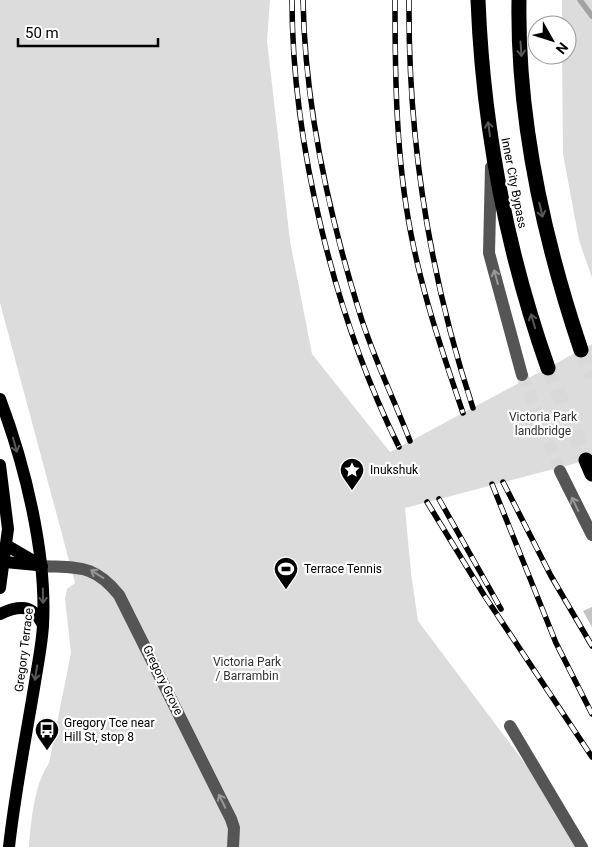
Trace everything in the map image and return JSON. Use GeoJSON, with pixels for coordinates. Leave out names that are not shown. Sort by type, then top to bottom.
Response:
{"type":"FeatureCollection","features":[{"type":"Feature","properties":{"kind":"highway","name":"Inner City Bypass"},"geometry":{"type":"LineString","coordinates":[[478,0],[483,91],[492,149],[520,279],[548,368]]}},
{"type":"Feature","properties":{"kind":"highway","name":"Inner City Bypass"},"geometry":{"type":"LineString","coordinates":[[519,0],[524,93],[538,195],[560,287],[581,350]]}},
{"type":"Feature","properties":{"kind":"main road","name":"Gregory Terrace"},"geometry":{"type":"LineString","coordinates":[[0,399],[20,460],[42,566],[43,625],[9,847]]}},
{"type":"Feature","properties":{"kind":"main road"},"geometry":{"type":"LineString","coordinates":[[0,465],[7,520],[3,544],[0,588]]}},
{"type":"Feature","properties":{"kind":"main road"},"geometry":{"type":"LineString","coordinates":[[3,544],[42,566]]}},
{"type":"Feature","properties":{"kind":"main road"},"geometry":{"type":"LineString","coordinates":[[2,562],[42,566]]}},
{"type":"Feature","properties":{"kind":"main road"},"geometry":{"type":"LineString","coordinates":[[0,614],[14,608],[24,607],[36,614],[43,625]]}},
{"type":"Feature","properties":{"kind":"lane"},"geometry":{"type":"LineString","coordinates":[[492,149],[489,253],[522,375]]}},
{"type":"Feature","properties":{"kind":"lane"},"geometry":{"type":"LineString","coordinates":[[560,471],[577,510],[592,535]]}},
{"type":"Feature","properties":{"kind":"lane","name":"Gregory Grove"},"geometry":{"type":"LineString","coordinates":[[42,566],[86,568],[98,573],[119,595],[231,819],[234,828],[233,847]]}},
{"type":"Feature","properties":{"kind":"lane"},"geometry":{"type":"LineString","coordinates":[[510,726],[582,847]]}},
{"type":"Feature","properties":{"kind":"green space","name":"Victoria Park / Barrambin"},"geometry":{"type":"Polygon","coordinates":[[[0,0],[270,0],[267,41],[290,241],[312,354],[390,452],[592,344],[592,459],[405,508],[418,621],[586,847],[29,847],[34,804],[40,782],[49,763],[71,653],[65,599],[67,589],[75,583],[0,303],[0,0]]]}},
{"type":"Feature","properties":{"kind":"green space"},"geometry":{"type":"Polygon","coordinates":[[[562,0],[592,0],[592,278],[579,240],[563,154],[562,65],[577,65],[577,15],[562,15],[562,0]]]}},
{"type":"Feature","properties":{"kind":"building"},"geometry":{"type":"Polygon","coordinates":[[[592,607],[592,627],[583,611],[592,607]]]}},
{"type":"Feature","properties":{"kind":"waterway"},"geometry":{"type":"LineString","coordinates":[[580,0],[592,16]]}},
{"type":"Feature","properties":{"kind":"tunnel"},"geometry":{"type":"LineString","coordinates":[[581,350],[592,377]]}},
{"type":"Feature","properties":{"kind":"tunnel"},"geometry":{"type":"LineString","coordinates":[[548,368],[586,460]]}},
{"type":"Feature","properties":{"kind":"tunnel"},"geometry":{"type":"LineString","coordinates":[[522,375],[560,471]]}},
{"type":"Feature","properties":{"kind":"railway"},"geometry":{"type":"LineString","coordinates":[[292,0],[294,55],[300,112],[309,171],[322,229],[337,287],[355,343],[376,397],[399,447]]}},
{"type":"Feature","properties":{"kind":"railway"},"geometry":{"type":"LineString","coordinates":[[303,0],[308,80],[313,119],[328,198],[348,276],[365,330],[410,441]]}},
{"type":"Feature","properties":{"kind":"railway"},"geometry":{"type":"LineString","coordinates":[[395,0],[397,118],[406,205],[427,302],[463,413]]}},
{"type":"Feature","properties":{"kind":"railway"},"geometry":{"type":"LineString","coordinates":[[409,0],[412,104],[424,207],[444,308],[473,408]]}},
{"type":"Feature","properties":{"kind":"railway"},"geometry":{"type":"LineString","coordinates":[[503,482],[551,576],[592,646]]}},
{"type":"Feature","properties":{"kind":"railway"},"geometry":{"type":"LineString","coordinates":[[492,484],[556,643],[592,714]]}},
{"type":"Feature","properties":{"kind":"railway"},"geometry":{"type":"LineString","coordinates":[[439,499],[501,609]]}},
{"type":"Feature","properties":{"kind":"railway"},"geometry":{"type":"LineString","coordinates":[[427,502],[484,595],[592,757]]}},
{"type":"Feature","properties":{"kind":"place","name":"Inukshuk"},"geometry":{"type":"Point","coordinates":[352,491]}},
{"type":"Feature","properties":{"kind":"place","name":"Terrace Tennis"},"geometry":{"type":"Point","coordinates":[286,590]}},
{"type":"Feature","properties":{"kind":"place","name":"Gregory Tce near Hill St, stop 8"},"geometry":{"type":"Point","coordinates":[47,751]}},
{"type":"Feature","properties":{"kind":"park label","name":"Victoria Park landbridge"},"geometry":{"type":"Point","coordinates":[543,424]}}]}
